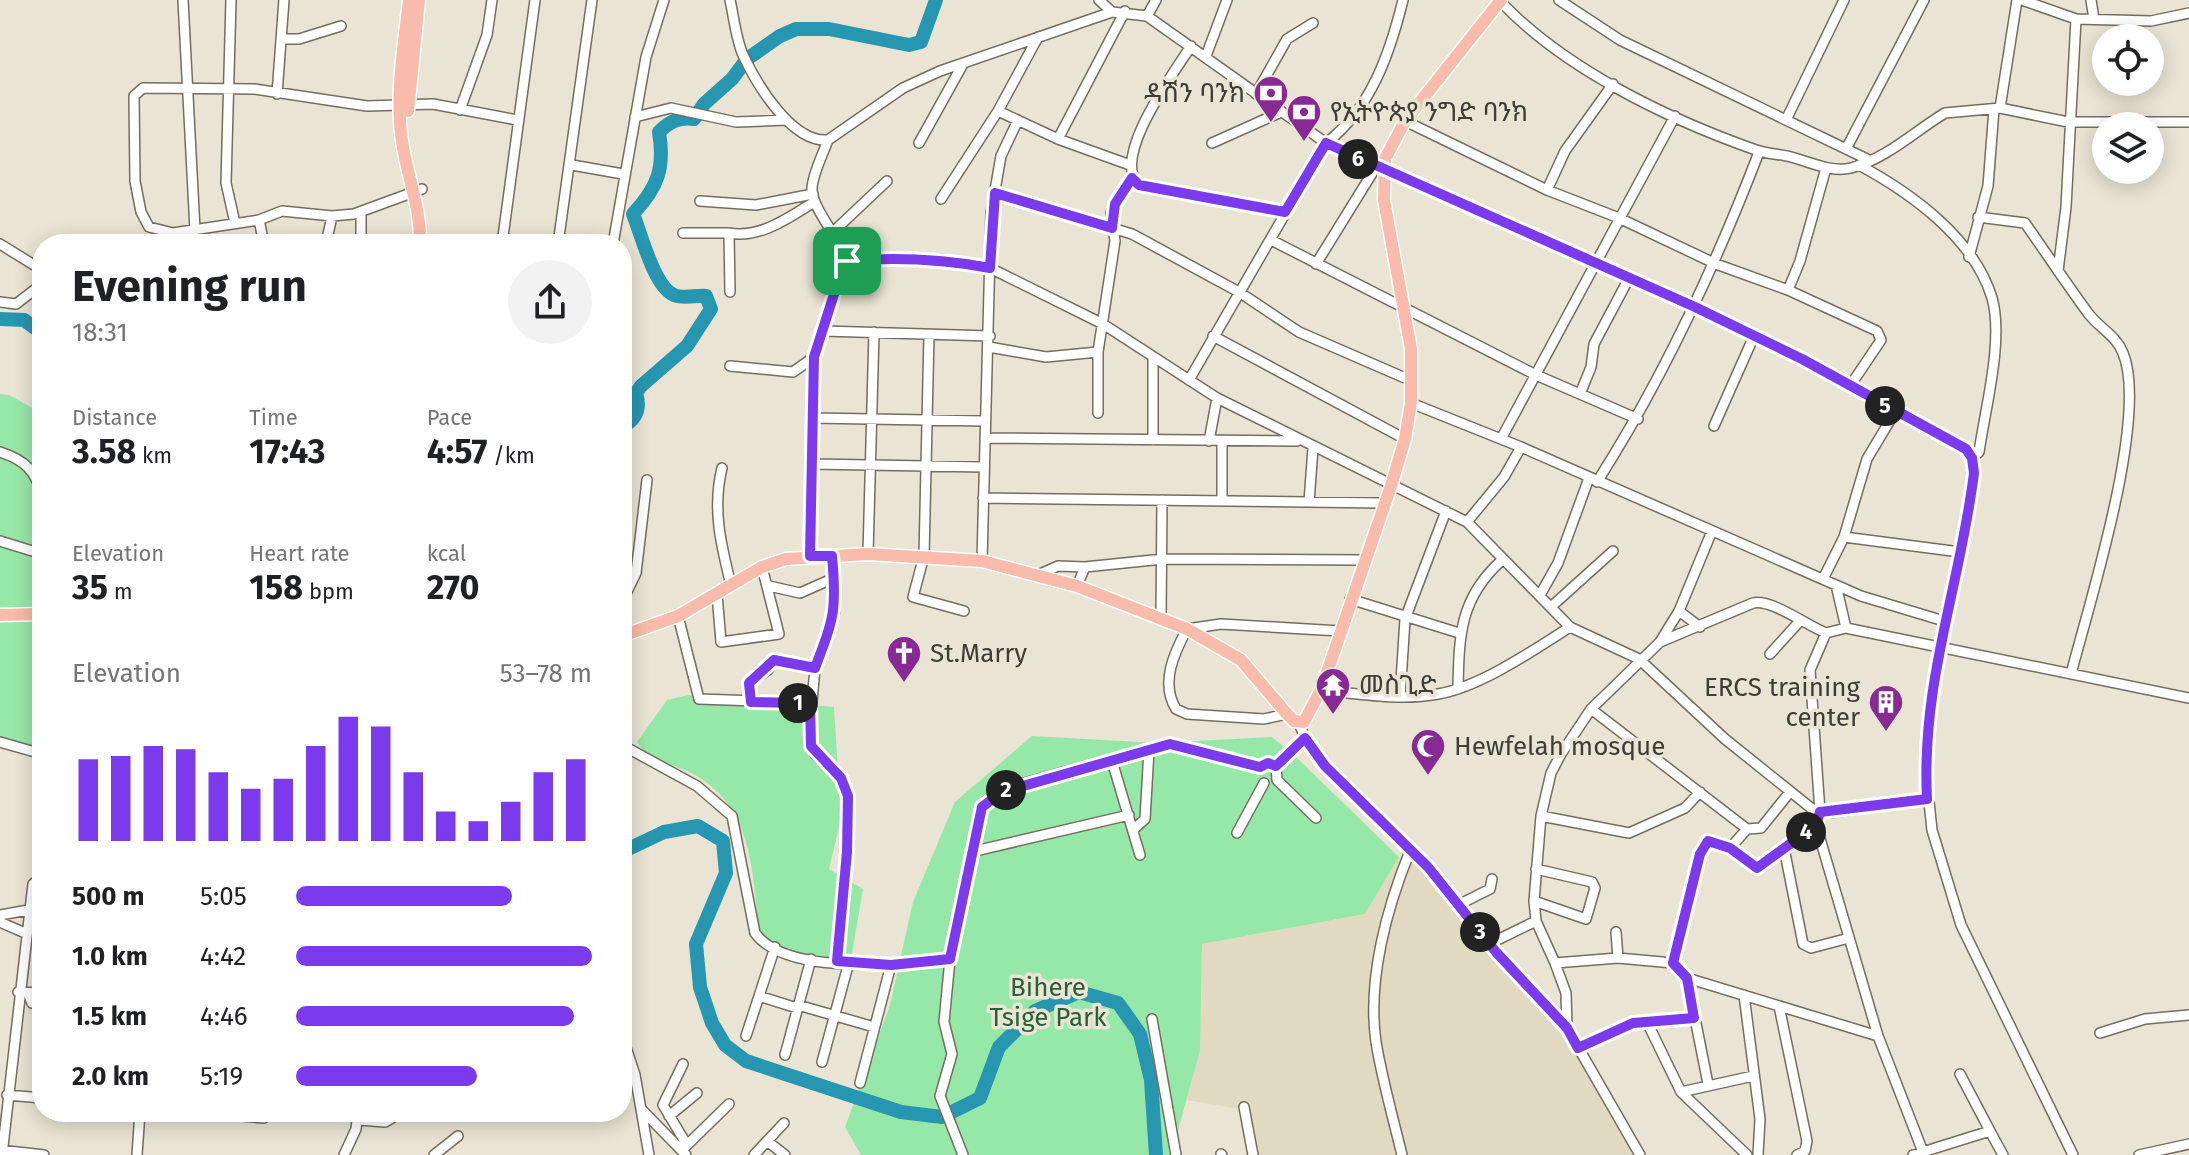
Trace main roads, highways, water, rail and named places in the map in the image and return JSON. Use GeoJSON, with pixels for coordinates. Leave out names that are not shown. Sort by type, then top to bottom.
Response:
{"type":"FeatureCollection","features":[{"type":"Feature","properties":{"kind":"main road"},"geometry":{"type":"LineString","coordinates":[[409,0],[404,103],[418,191],[427,218],[425,234]]}},
{"type":"Feature","properties":{"kind":"main road"},"geometry":{"type":"LineString","coordinates":[[404,103],[419,0]]}},
{"type":"Feature","properties":{"kind":"main road"},"geometry":{"type":"LineString","coordinates":[[632,632],[678,616],[762,567],[810,556],[868,554],[982,561],[1077,586],[1187,629],[1241,660],[1287,714],[1299,723],[1308,719],[1321,690],[1363,560],[1391,486],[1405,439],[1411,403],[1412,381],[1405,310],[1379,169],[1405,121],[1500,0]]}},
{"type":"Feature","properties":{"kind":"main road"},"geometry":{"type":"LineString","coordinates":[[0,618],[32,616]]}},
{"type":"Feature","properties":{"kind":"waterway"},"geometry":{"type":"LineString","coordinates":[[632,419],[638,404],[636,393],[641,386],[687,346],[711,309],[706,296],[677,296],[660,282],[633,214],[658,176],[661,156],[659,132],[675,121],[694,119],[704,104],[732,79],[747,59],[780,36],[796,29],[829,29],[909,45],[921,42],[936,0]]}},
{"type":"Feature","properties":{"kind":"waterway"},"geometry":{"type":"LineString","coordinates":[[0,319],[24,320],[32,326]]}},
{"type":"Feature","properties":{"kind":"waterway"},"geometry":{"type":"LineString","coordinates":[[632,847],[664,832],[698,826],[723,841],[726,873],[696,944],[700,987],[712,1023],[725,1045],[746,1061],[901,1112],[942,1117],[980,1098],[999,1047],[1035,1011],[1079,992],[1118,1003],[1140,1034],[1151,1080],[1156,1155]]}},
{"type":"Feature","properties":{"kind":"place","name":"ዳሽን ባንክ"},"geometry":{"type":"Point","coordinates":[1271,124]}},
{"type":"Feature","properties":{"kind":"place","name":"የኢትዮጵያ ንግድ ባንክ"},"geometry":{"type":"Point","coordinates":[1304,143]}},
{"type":"Feature","properties":{"kind":"place","name":"St.Marry"},"geometry":{"type":"Point","coordinates":[904,684]}},
{"type":"Feature","properties":{"kind":"place","name":"መስጊድ"},"geometry":{"type":"Point","coordinates":[1333,716]}},
{"type":"Feature","properties":{"kind":"place","name":"ERCS training center"},"geometry":{"type":"Point","coordinates":[1886,733]}},
{"type":"Feature","properties":{"kind":"place","name":"Hewfelah mosque"},"geometry":{"type":"Point","coordinates":[1428,777]}},
{"type":"Feature","properties":{"kind":"park label","name":"Bihere Tsige Park"},"geometry":{"type":"Point","coordinates":[1048,1002]}}]}
